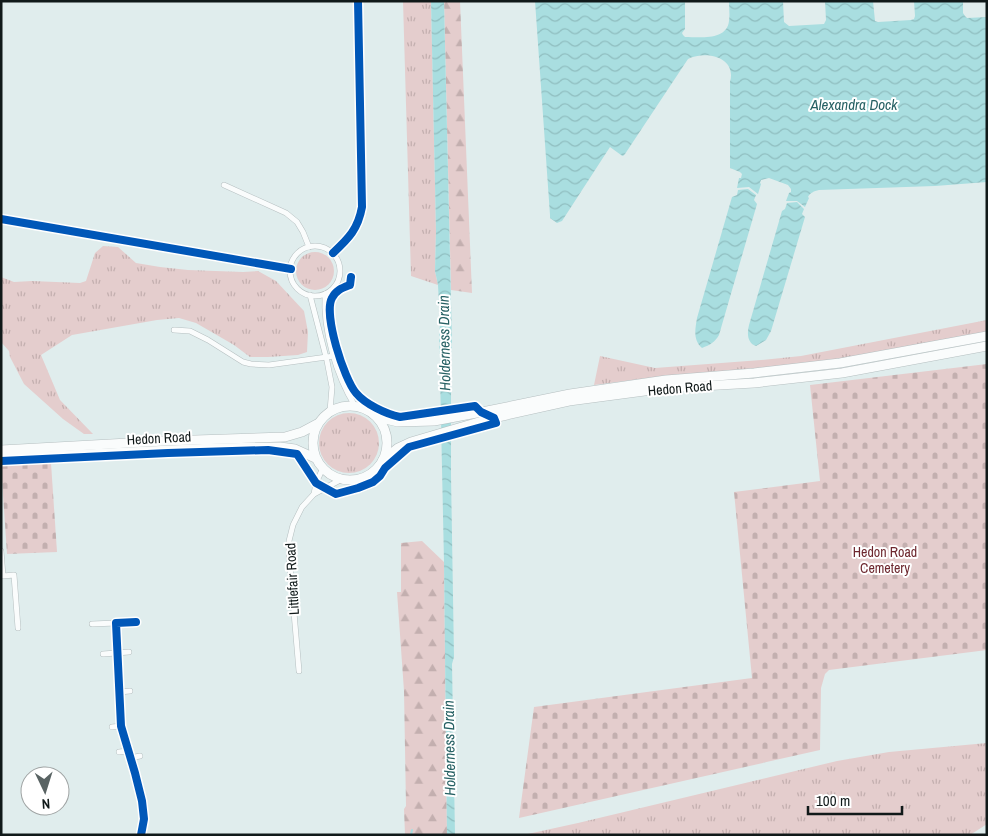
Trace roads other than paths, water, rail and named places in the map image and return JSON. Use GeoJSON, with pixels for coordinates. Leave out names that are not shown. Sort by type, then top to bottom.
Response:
{"type":"FeatureCollection","features":[{"type":"Feature","properties":{"kind":"highway","name":"Hedon Road"},"geometry":{"type":"LineString","coordinates":[[377,417],[398,422],[434,421],[570,394],[666,380],[754,373],[840,363],[987,336]]}},
{"type":"Feature","properties":{"kind":"highway","name":"Hedon Road"},"geometry":{"type":"LineString","coordinates":[[382,460],[405,444],[489,419],[569,401],[667,388],[754,383],[842,373],[987,346]]}},
{"type":"Feature","properties":{"kind":"highway"},"geometry":{"type":"LineString","coordinates":[[356,406],[367,410],[377,417],[384,427],[387,438],[386,449],[376,469],[365,476],[350,480],[342,479],[328,473],[315,458],[312,445],[317,424],[330,411],[338,407],[356,406]]}},
{"type":"Feature","properties":{"kind":"highway","name":"Hedon Road"},"geometry":{"type":"LineString","coordinates":[[1,450],[285,437],[302,432],[317,424]]}},
{"type":"Feature","properties":{"kind":"highway","name":"Hedon Road"},"geometry":{"type":"LineString","coordinates":[[1,458],[204,448],[280,447],[295,449],[315,458]]}},
{"type":"Feature","properties":{"kind":"street"},"geometry":{"type":"LineString","coordinates":[[333,253],[354,231],[361,215],[362,207],[358,1]]}},
{"type":"Feature","properties":{"kind":"street"},"geometry":{"type":"LineString","coordinates":[[224,185],[286,213],[303,232],[309,246]]}},
{"type":"Feature","properties":{"kind":"street"},"geometry":{"type":"LineString","coordinates":[[1,219],[290,269]]}},
{"type":"Feature","properties":{"kind":"street"},"geometry":{"type":"LineString","coordinates":[[309,246],[326,248],[333,253],[337,258],[340,270],[337,284],[332,290],[317,296],[304,293],[295,286],[290,269],[296,255],[309,246]]}},
{"type":"Feature","properties":{"kind":"street"},"geometry":{"type":"LineString","coordinates":[[324,294],[328,332],[338,372],[356,406]]}},
{"type":"Feature","properties":{"kind":"street"},"geometry":{"type":"LineString","coordinates":[[310,295],[332,387],[330,411]]}},
{"type":"Feature","properties":{"kind":"street"},"geometry":{"type":"LineString","coordinates":[[174,330],[190,332],[208,340],[246,363],[269,365],[334,356]]}},
{"type":"Feature","properties":{"kind":"street","name":"Littlefair Road"},"geometry":{"type":"LineString","coordinates":[[314,494],[316,483],[323,468]]}},
{"type":"Feature","properties":{"kind":"street","name":"Littlefair Road"},"geometry":{"type":"LineString","coordinates":[[299,672],[289,541],[293,525],[302,507],[314,494],[342,479]]}},
{"type":"Feature","properties":{"kind":"street"},"geometry":{"type":"LineString","coordinates":[[1,551],[2,576],[14,575],[18,628]]}},
{"type":"Feature","properties":{"kind":"street"},"geometry":{"type":"LineString","coordinates":[[92,624],[136,622]]}},
{"type":"Feature","properties":{"kind":"street"},"geometry":{"type":"LineString","coordinates":[[116,623],[121,726],[142,801],[144,819],[140,835]]}},
{"type":"Feature","properties":{"kind":"street"},"geometry":{"type":"LineString","coordinates":[[103,654],[129,652]]}},
{"type":"Feature","properties":{"kind":"street"},"geometry":{"type":"LineString","coordinates":[[119,692],[130,692]]}},
{"type":"Feature","properties":{"kind":"street"},"geometry":{"type":"LineString","coordinates":[[112,727],[121,726]]}},
{"type":"Feature","properties":{"kind":"street"},"geometry":{"type":"LineString","coordinates":[[119,752],[128,751]]}},
{"type":"Feature","properties":{"kind":"street"},"geometry":{"type":"LineString","coordinates":[[130,758],[140,756]]}},
{"type":"Feature","properties":{"kind":"water","name":"Holderness Drain"},"geometry":{"type":"Polygon","coordinates":[[[431,1],[444,1],[452,343],[450,367],[455,835],[447,835],[441,367],[438,285],[435,271],[436,231],[431,1]]]}},
{"type":"Feature","properties":{"kind":"water","name":"Alexandra Dock"},"geometry":{"type":"Polygon","coordinates":[[[535,1],[685,1],[685,29],[682,33],[685,37],[698,37],[718,35],[723,32],[729,21],[729,1],[783,1],[784,22],[789,26],[824,24],[826,20],[825,1],[873,1],[875,21],[878,22],[914,19],[914,1],[963,1],[963,13],[967,18],[987,17],[987,182],[935,186],[819,190],[812,192],[808,197],[805,207],[797,201],[786,201],[791,189],[788,185],[769,178],[761,180],[758,194],[749,187],[737,188],[742,174],[730,168],[731,73],[725,61],[703,55],[688,59],[623,156],[610,147],[562,221],[557,223],[550,218],[535,1]]]}},
{"type":"Feature","properties":{"kind":"water"},"geometry":{"type":"Polygon","coordinates":[[[748,189],[756,195],[754,200],[757,204],[719,335],[716,340],[702,348],[696,338],[697,318],[732,197],[737,195],[738,190],[748,189]]]}},
{"type":"Feature","properties":{"kind":"water"},"geometry":{"type":"Polygon","coordinates":[[[797,202],[804,209],[802,214],[805,217],[771,331],[766,340],[756,346],[751,343],[748,337],[749,325],[782,211],[787,203],[797,202]]]}},
{"type":"Feature","properties":{"kind":"waterway"},"geometry":{"type":"LineString","coordinates":[[411,835],[412,830]]}},
{"type":"Feature","properties":{"kind":"park label","name":"Hedon Road Cemetery"},"geometry":{"type":"Point","coordinates":[885,560]}}]}
